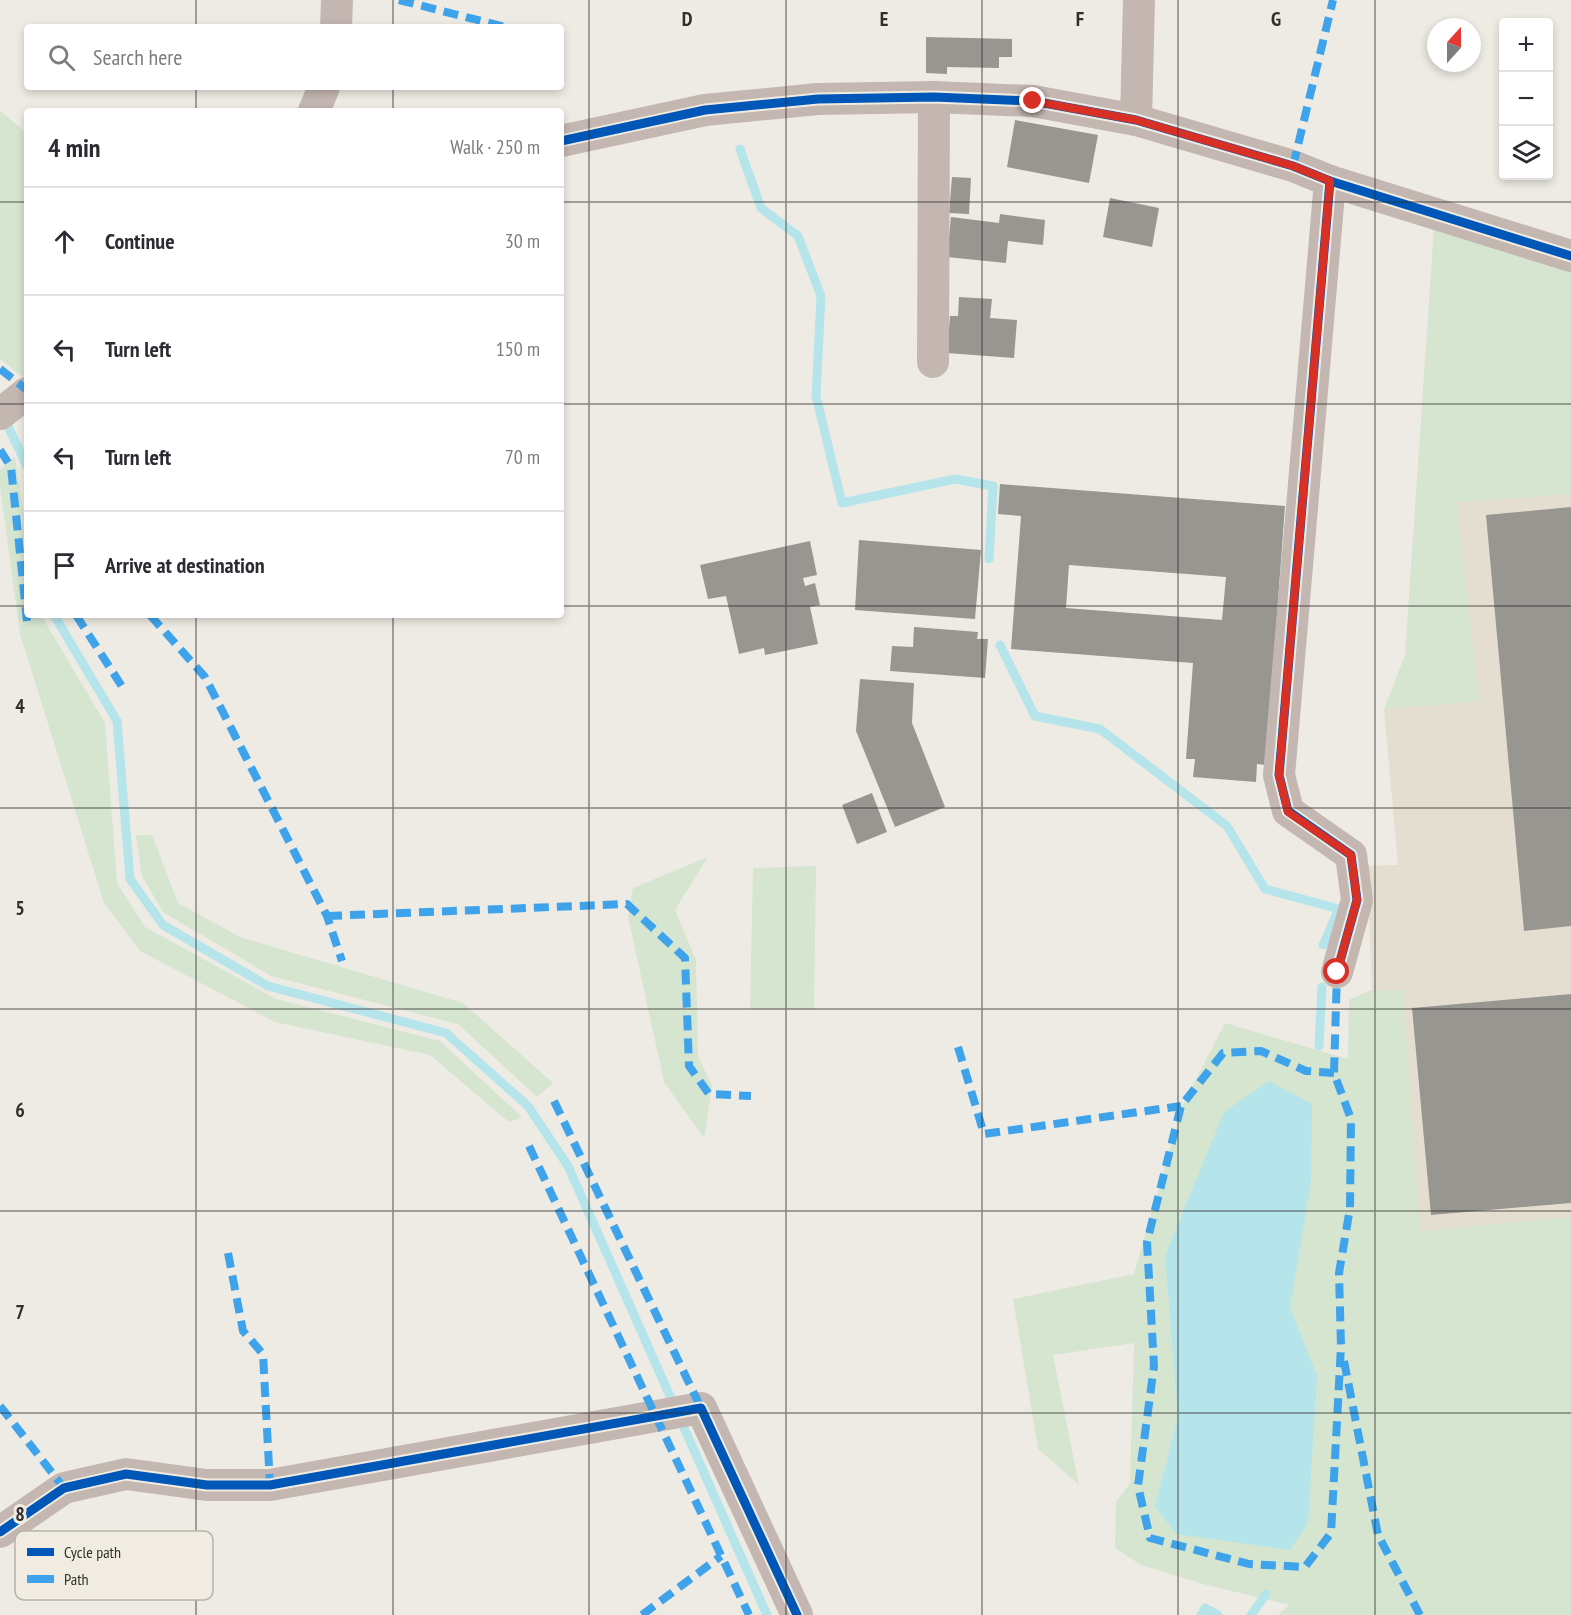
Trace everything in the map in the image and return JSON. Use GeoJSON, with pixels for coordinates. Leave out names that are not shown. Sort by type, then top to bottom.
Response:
{"type":"FeatureCollection","features":[{"type":"Feature","properties":{"kind":"street"},"geometry":{"type":"LineString","coordinates":[[336,24],[337,0]]}},
{"type":"Feature","properties":{"kind":"street"},"geometry":{"type":"LineString","coordinates":[[1136,120],[1139,0]]}},
{"type":"Feature","properties":{"kind":"street"},"geometry":{"type":"LineString","coordinates":[[315,108],[323,90]]}},
{"type":"Feature","properties":{"kind":"street"},"geometry":{"type":"LineString","coordinates":[[933,362],[934,97]]}},
{"type":"Feature","properties":{"kind":"street"},"geometry":{"type":"LineString","coordinates":[[564,140],[705,110],[818,99],[934,97],[1033,101],[1136,120],[1293,166],[1330,181],[1571,256]]}},
{"type":"Feature","properties":{"kind":"street"},"geometry":{"type":"LineString","coordinates":[[1330,181],[1279,775],[1288,812],[1351,855],[1357,900],[1337,972]]}},
{"type":"Feature","properties":{"kind":"street"},"geometry":{"type":"LineString","coordinates":[[0,414],[24,395]]}},
{"type":"Feature","properties":{"kind":"street"},"geometry":{"type":"LineString","coordinates":[[0,1532],[64,1488],[126,1474],[207,1485],[270,1485],[701,1408],[797,1615]]}},
{"type":"Feature","properties":{"kind":"shaded area"},"geometry":{"type":"Polygon","coordinates":[[[1571,494],[1571,1615],[1441,1615],[1349,1000],[1372,990],[1367,866],[1398,865],[1384,709],[1479,700],[1456,502],[1571,494]]]}},
{"type":"Feature","properties":{"kind":"green space"},"geometry":{"type":"Polygon","coordinates":[[[0,111],[24,131],[24,376],[0,359],[0,111]]]}},
{"type":"Feature","properties":{"kind":"green space"},"geometry":{"type":"Polygon","coordinates":[[[1434,227],[1571,269],[1571,494],[1456,502],[1479,701],[1384,709],[1405,655],[1434,227]]]}},
{"type":"Feature","properties":{"kind":"green space"},"geometry":{"type":"Polygon","coordinates":[[[15,457],[24,516],[24,618],[43,618],[105,723],[117,883],[145,927],[276,999],[440,1041],[522,1117],[509,1122],[430,1055],[275,1022],[140,951],[104,903],[20,634],[0,486],[0,470],[15,457]]]}},
{"type":"Feature","properties":{"kind":"green space"},"geometry":{"type":"Polygon","coordinates":[[[136,835],[152,835],[178,903],[240,937],[463,1003],[553,1083],[537,1097],[458,1024],[271,976],[163,912],[142,876],[136,835]]]}},
{"type":"Feature","properties":{"kind":"green space"},"geometry":{"type":"Polygon","coordinates":[[[708,857],[675,910],[696,960],[698,1056],[712,1086],[704,1138],[664,1082],[628,916],[633,888],[708,857]]]}},
{"type":"Feature","properties":{"kind":"green space"},"geometry":{"type":"Polygon","coordinates":[[[816,866],[814,1009],[750,1009],[753,868],[816,866]]]}},
{"type":"Feature","properties":{"kind":"green space"},"geometry":{"type":"Polygon","coordinates":[[[1372,990],[1403,991],[1420,1231],[1571,1217],[1571,1615],[1278,1615],[1289,1605],[1203,1584],[1141,1565],[1115,1548],[1116,1502],[1130,1483],[1134,1343],[1053,1355],[1079,1485],[1038,1449],[1013,1299],[1134,1274],[1183,1104],[1225,1023],[1348,1059],[1349,1000],[1372,990]]]}},
{"type":"Feature","properties":{"kind":"water"},"geometry":{"type":"Polygon","coordinates":[[[1269,1081],[1312,1104],[1311,1182],[1290,1308],[1317,1376],[1308,1523],[1290,1550],[1176,1534],[1155,1506],[1178,1416],[1165,1256],[1224,1112],[1269,1081]]]}},
{"type":"Feature","properties":{"kind":"building"},"geometry":{"type":"Polygon","coordinates":[[[926,37],[1012,39],[1012,57],[999,57],[999,68],[947,67],[947,74],[926,73],[926,37]]]}},
{"type":"Feature","properties":{"kind":"building"},"geometry":{"type":"Polygon","coordinates":[[[1015,120],[1098,135],[1089,183],[1007,167],[1015,120]]]}},
{"type":"Feature","properties":{"kind":"building"},"geometry":{"type":"Polygon","coordinates":[[[952,177],[971,178],[969,214],[949,213],[952,177]]]}},
{"type":"Feature","properties":{"kind":"building"},"geometry":{"type":"Polygon","coordinates":[[[1110,198],[1159,208],[1152,247],[1103,237],[1110,198]]]}},
{"type":"Feature","properties":{"kind":"building"},"geometry":{"type":"Polygon","coordinates":[[[1000,214],[1045,220],[1043,245],[1008,241],[1006,263],[947,257],[951,217],[999,223],[1000,214]]]}},
{"type":"Feature","properties":{"kind":"building"},"geometry":{"type":"Polygon","coordinates":[[[959,297],[992,299],[990,318],[1017,320],[1014,358],[947,353],[950,316],[958,316],[959,297]]]}},
{"type":"Feature","properties":{"kind":"building"},"geometry":{"type":"Polygon","coordinates":[[[1000,484],[1285,506],[1266,765],[1257,764],[1256,782],[1193,777],[1195,759],[1186,759],[1193,663],[1011,649],[1021,516],[998,514],[1000,484]],[[1069,565],[1066,608],[1222,620],[1226,577],[1069,565]]]}},
{"type":"Feature","properties":{"kind":"building"},"geometry":{"type":"Polygon","coordinates":[[[1571,507],[1571,926],[1524,931],[1486,515],[1571,507]]]}},
{"type":"Feature","properties":{"kind":"building"},"geometry":{"type":"Polygon","coordinates":[[[859,540],[981,550],[975,619],[855,610],[859,540]]]}},
{"type":"Feature","properties":{"kind":"building"},"geometry":{"type":"Polygon","coordinates":[[[810,541],[817,575],[803,578],[805,586],[815,583],[820,605],[810,607],[818,644],[765,655],[764,648],[739,654],[726,596],[708,599],[700,565],[810,541]]]}},
{"type":"Feature","properties":{"kind":"building"},"geometry":{"type":"Polygon","coordinates":[[[914,627],[978,632],[977,639],[988,639],[985,678],[890,671],[892,646],[913,647],[914,627]]]}},
{"type":"Feature","properties":{"kind":"building"},"geometry":{"type":"Polygon","coordinates":[[[860,679],[914,683],[912,723],[945,807],[895,827],[856,731],[860,679]]]}},
{"type":"Feature","properties":{"kind":"building"},"geometry":{"type":"Polygon","coordinates":[[[872,793],[887,832],[857,844],[842,805],[872,793]]]}},
{"type":"Feature","properties":{"kind":"building"},"geometry":{"type":"Polygon","coordinates":[[[1571,994],[1571,1203],[1431,1215],[1412,1008],[1571,994]]]}},
{"type":"Feature","properties":{"kind":"waterway"},"geometry":{"type":"LineString","coordinates":[[740,149],[761,208],[798,236],[821,296],[816,396],[842,503],[955,479],[993,486],[989,559]]}},
{"type":"Feature","properties":{"kind":"waterway"},"geometry":{"type":"LineString","coordinates":[[4,418],[24,460]]}},
{"type":"Feature","properties":{"kind":"waterway"},"geometry":{"type":"LineString","coordinates":[[56,618],[117,721],[130,879],[163,925],[268,986],[446,1033],[528,1106],[568,1166],[767,1615]]}},
{"type":"Feature","properties":{"kind":"waterway"},"geometry":{"type":"LineString","coordinates":[[1000,645],[1035,716],[1100,729],[1227,826],[1265,889],[1339,909],[1323,945]]}},
{"type":"Feature","properties":{"kind":"waterway"},"geometry":{"type":"LineString","coordinates":[[1319,1046],[1322,987]]}},
{"type":"Feature","properties":{"kind":"waterway"},"geometry":{"type":"LineString","coordinates":[[1251,1615],[1266,1594]]}},
{"type":"Feature","properties":{"kind":"waterway"},"geometry":{"type":"LineString","coordinates":[[1201,1615],[1205,1608],[1218,1615]]}},
{"type":"Feature","properties":{"kind":"marked path"},"geometry":{"type":"LineString","coordinates":[[399,0],[493,24]]}},
{"type":"Feature","properties":{"kind":"marked path"},"geometry":{"type":"LineString","coordinates":[[1293,166],[1333,0]]}},
{"type":"Feature","properties":{"kind":"marked path"},"geometry":{"type":"LineString","coordinates":[[0,369],[24,388]]}},
{"type":"Feature","properties":{"kind":"marked path"},"geometry":{"type":"LineString","coordinates":[[0,450],[11,467],[24,592]]}},
{"type":"Feature","properties":{"kind":"marked path"},"geometry":{"type":"LineString","coordinates":[[78,618],[123,688]]}},
{"type":"Feature","properties":{"kind":"marked path"},"geometry":{"type":"LineString","coordinates":[[153,618],[205,677],[327,916],[342,961]]}},
{"type":"Feature","properties":{"kind":"marked path"},"geometry":{"type":"LineString","coordinates":[[327,916],[627,904],[685,958],[689,1066],[709,1094],[751,1096]]}},
{"type":"Feature","properties":{"kind":"marked path"},"geometry":{"type":"LineString","coordinates":[[1334,1073],[1306,1071],[1261,1051],[1223,1053],[1181,1106],[1147,1242],[1154,1366],[1138,1486],[1150,1538],[1249,1564],[1305,1567],[1331,1533],[1341,1346],[1339,1273],[1350,1208],[1351,1119],[1334,1073],[1337,972]]}},
{"type":"Feature","properties":{"kind":"marked path"},"geometry":{"type":"LineString","coordinates":[[958,1047],[984,1134],[1181,1106]]}},
{"type":"Feature","properties":{"kind":"marked path"},"geometry":{"type":"LineString","coordinates":[[554,1101],[701,1408]]}},
{"type":"Feature","properties":{"kind":"marked path"},"geometry":{"type":"LineString","coordinates":[[529,1146],[749,1615]]}},
{"type":"Feature","properties":{"kind":"marked path"},"geometry":{"type":"LineString","coordinates":[[228,1253],[243,1331],[263,1354],[270,1485]]}},
{"type":"Feature","properties":{"kind":"marked path"},"geometry":{"type":"LineString","coordinates":[[1344,1361],[1378,1535],[1420,1615]]}},
{"type":"Feature","properties":{"kind":"marked path"},"geometry":{"type":"LineString","coordinates":[[0,1406],[64,1488]]}},
{"type":"Feature","properties":{"kind":"marked path"},"geometry":{"type":"LineString","coordinates":[[642,1615],[721,1556]]}},
{"type":"Feature","properties":{"kind":"cycle path"},"geometry":{"type":"LineString","coordinates":[[564,140],[705,110],[818,99],[934,97],[1033,101],[1136,120],[1293,166],[1330,181],[1571,256]]}},
{"type":"Feature","properties":{"kind":"cycle path"},"geometry":{"type":"LineString","coordinates":[[1330,181],[1279,775],[1288,811],[1351,855],[1357,900],[1337,972]]}},
{"type":"Feature","properties":{"kind":"cycle path"},"geometry":{"type":"LineString","coordinates":[[0,1532],[64,1488],[126,1474],[207,1485],[270,1485],[701,1408],[797,1615]]}},
{"type":"Feature","properties":{"kind":"route"},"geometry":{"type":"LineString","coordinates":[[1033,101],[1136,120],[1293,166],[1330,181],[1279,775],[1288,812],[1351,855],[1357,900],[1337,972]]}}]}
